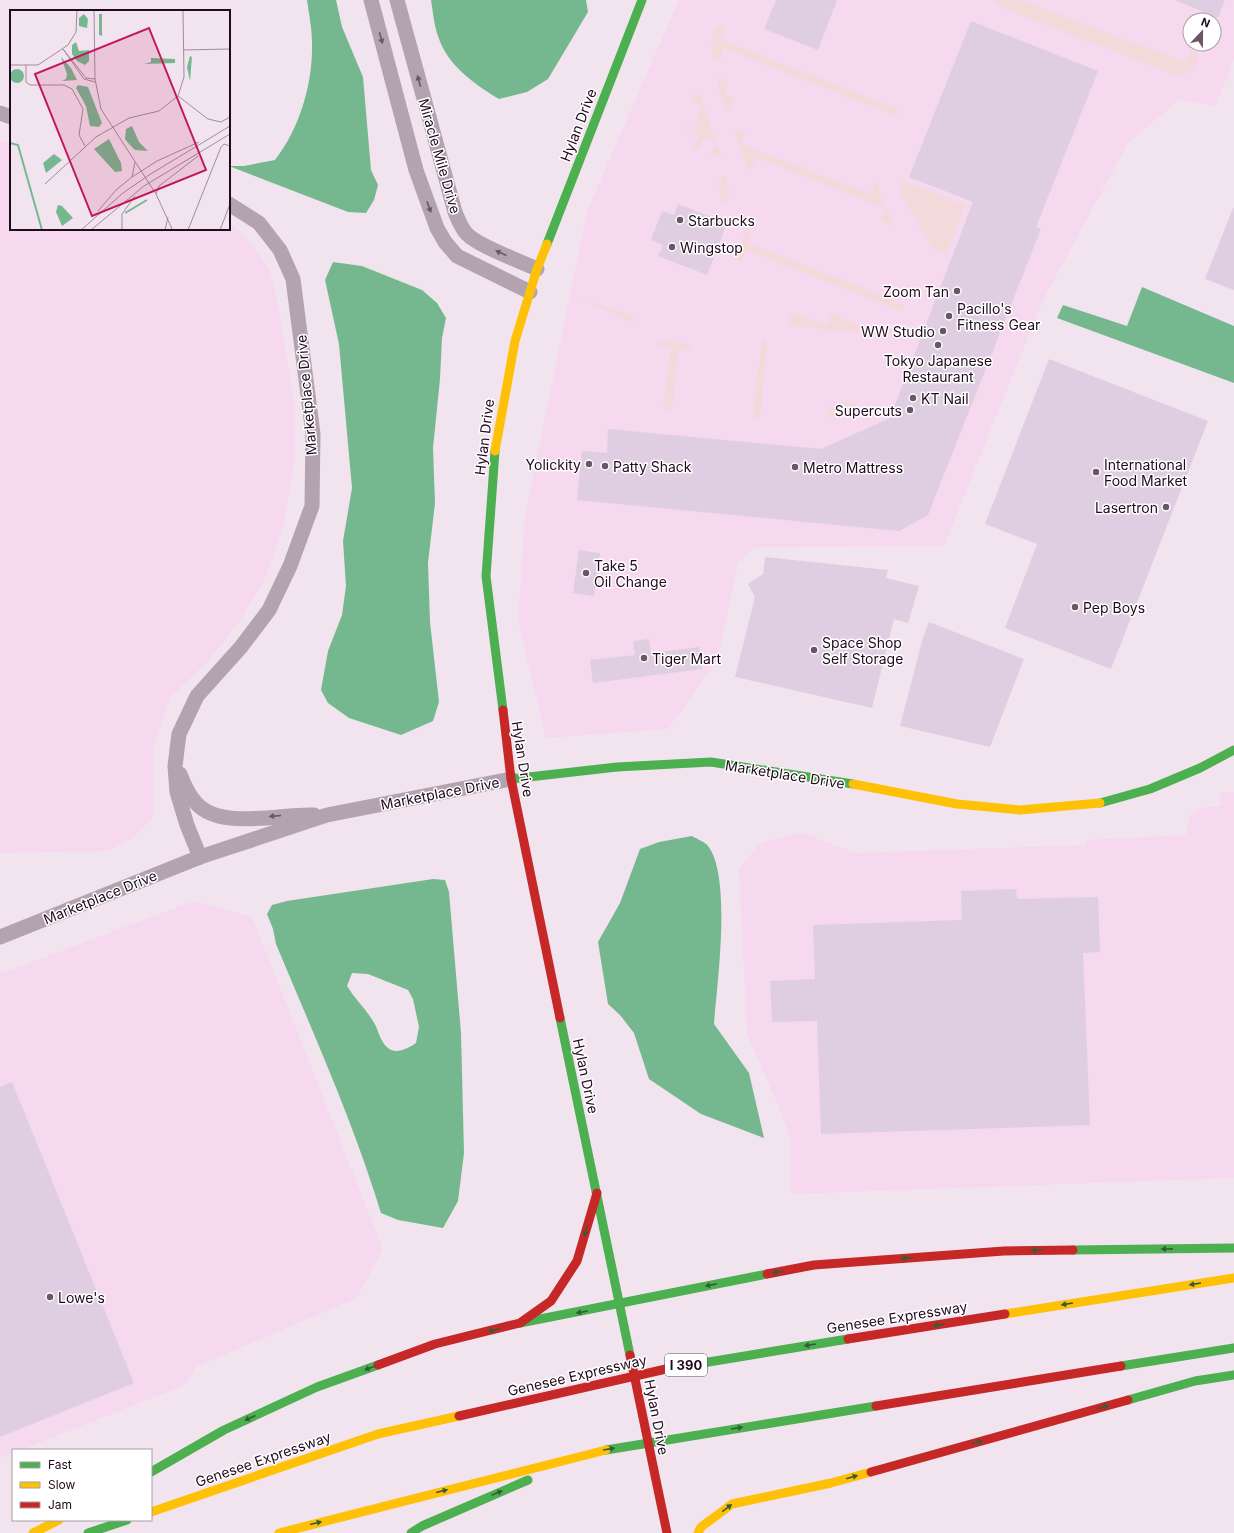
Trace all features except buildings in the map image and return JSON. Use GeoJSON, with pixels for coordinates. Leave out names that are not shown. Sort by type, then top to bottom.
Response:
{"type":"FeatureCollection","features":[{"type":"Feature","properties":{"kind":"main road","name":"Hylan Drive"},"geometry":{"type":"LineString","coordinates":[[642,0],[537,269],[515,341],[495,446],[486,576],[511,779],[560,1020],[623,1314],[667,1533]]}},
{"type":"Feature","properties":{"kind":"main road","name":"Marketplace Drive"},"geometry":{"type":"LineString","coordinates":[[511,779],[617,766],[711,762],[838,781],[957,804],[1020,810],[1100,803],[1150,789],[1200,768],[1234,750]]}},
{"type":"Feature","properties":{"kind":"main road"},"geometry":{"type":"LineString","coordinates":[[520,1323],[551,1301],[577,1261],[597,1193]]}},
{"type":"Feature","properties":{"kind":"main road"},"geometry":{"type":"LineString","coordinates":[[152,1471],[224,1430],[317,1387],[435,1344],[520,1323],[814,1265],[1004,1250],[1234,1248]]}},
{"type":"Feature","properties":{"kind":"main road","name":"Genesee Expressway"},"geometry":{"type":"LineString","coordinates":[[152,1512],[378,1434],[681,1366],[1234,1278]]}},
{"type":"Feature","properties":{"kind":"main road"},"geometry":{"type":"LineString","coordinates":[[279,1533],[591,1452],[1234,1348]]}},
{"type":"Feature","properties":{"kind":"main road"},"geometry":{"type":"LineString","coordinates":[[698,1533],[701,1527],[732,1504],[831,1483],[1195,1381],[1234,1374]]}},
{"type":"Feature","properties":{"kind":"main road"},"geometry":{"type":"LineString","coordinates":[[411,1533],[422,1526],[591,1452]]}},
{"type":"Feature","properties":{"kind":"main road"},"geometry":{"type":"LineString","coordinates":[[33,1533],[56,1521]]}},
{"type":"Feature","properties":{"kind":"main road"},"geometry":{"type":"LineString","coordinates":[[88,1533],[124,1521]]}},
{"type":"Feature","properties":{"kind":"street"},"geometry":{"type":"LineString","coordinates":[[371,0],[416,170],[437,228],[445,242],[457,256],[530,292]]}},
{"type":"Feature","properties":{"kind":"street","name":"Miracle Mile Drive"},"geometry":{"type":"LineString","coordinates":[[397,0],[455,212],[460,224],[467,235],[482,244],[537,269]]}},
{"type":"Feature","properties":{"kind":"street"},"geometry":{"type":"LineString","coordinates":[[0,113],[10,117]]}},
{"type":"Feature","properties":{"kind":"street","name":"Marketplace Drive"},"geometry":{"type":"LineString","coordinates":[[200,857],[187,826],[177,792],[176,766],[179,734],[197,696],[241,647],[269,610],[290,566],[312,506],[313,434],[293,279],[280,250],[259,223],[230,205]]}},
{"type":"Feature","properties":{"kind":"street","name":"Marketplace Drive"},"geometry":{"type":"LineString","coordinates":[[176,766],[188,792],[197,805],[216,816],[232,819],[300,814],[328,815]]}},
{"type":"Feature","properties":{"kind":"street","name":"Marketplace Drive"},"geometry":{"type":"LineString","coordinates":[[0,937],[200,857],[328,815],[511,779]]}},
{"type":"Feature","properties":{"kind":"shaded area"},"geometry":{"type":"Polygon","coordinates":[[[307,0],[336,0],[342,27],[363,77],[371,170],[378,185],[374,200],[366,213],[348,212],[230,166],[244,166],[275,160],[284,147],[298,119],[307,89],[312,58],[307,0]]]}},
{"type":"Feature","properties":{"kind":"shaded area"},"geometry":{"type":"Polygon","coordinates":[[[431,0],[586,0],[588,12],[548,79],[527,92],[499,99],[462,73],[448,56],[442,46],[437,32],[431,0]]]}},
{"type":"Feature","properties":{"kind":"shaded area"},"geometry":{"type":"Polygon","coordinates":[[[679,0],[1234,0],[1234,58],[1216,106],[1179,100],[1128,143],[1043,300],[944,546],[754,547],[738,563],[717,661],[668,729],[546,738],[518,621],[525,516],[587,211],[679,0]]]}},
{"type":"Feature","properties":{"kind":"shaded area"},"geometry":{"type":"Polygon","coordinates":[[[993,0],[1021,0],[1185,62],[1191,52],[1197,55],[1198,59],[1194,67],[1188,72],[1172,74],[1003,8],[993,0]]]}},
{"type":"Feature","properties":{"kind":"shaded area"},"geometry":{"type":"Polygon","coordinates":[[[721,25],[725,27],[721,40],[897,109],[899,114],[896,116],[724,48],[719,61],[716,61],[712,54],[713,38],[715,29],[717,26],[721,25]]]}},
{"type":"Feature","properties":{"kind":"shaded area"},"geometry":{"type":"Polygon","coordinates":[[[719,77],[728,81],[724,94],[735,98],[729,111],[726,109],[717,81],[719,77]]]}},
{"type":"Feature","properties":{"kind":"shaded area"},"geometry":{"type":"Polygon","coordinates":[[[697,92],[699,94],[721,155],[720,157],[711,154],[716,142],[703,137],[699,148],[696,150],[693,148],[699,135],[682,128],[694,131],[702,106],[692,102],[694,93],[697,92]]]}},
{"type":"Feature","properties":{"kind":"shaded area"},"geometry":{"type":"Polygon","coordinates":[[[738,129],[745,133],[741,144],[869,194],[874,183],[877,182],[882,201],[894,224],[892,225],[881,220],[885,208],[756,157],[751,170],[748,170],[735,131],[738,129]]]}},
{"type":"Feature","properties":{"kind":"shaded area"},"geometry":{"type":"Polygon","coordinates":[[[0,140],[10,144],[10,230],[230,230],[230,224],[235,227],[255,247],[269,269],[279,308],[295,411],[295,457],[284,524],[264,581],[241,619],[209,660],[171,697],[153,749],[153,817],[133,838],[107,851],[0,853],[0,140]]]}},
{"type":"Feature","properties":{"kind":"shaded area"},"geometry":{"type":"Polygon","coordinates":[[[723,176],[727,177],[729,194],[726,204],[719,201],[723,189],[717,187],[723,176]]]}},
{"type":"Feature","properties":{"kind":"shaded area"},"geometry":{"type":"Polygon","coordinates":[[[900,180],[965,205],[946,253],[932,248],[902,194],[900,180]]]}},
{"type":"Feature","properties":{"kind":"shaded area"},"geometry":{"type":"Polygon","coordinates":[[[746,229],[750,229],[748,243],[901,303],[904,308],[901,311],[898,310],[746,250],[742,261],[739,262],[737,258],[746,229]]]}},
{"type":"Feature","properties":{"kind":"shaded area"},"geometry":{"type":"Polygon","coordinates":[[[333,262],[362,266],[422,290],[437,303],[446,318],[442,338],[440,379],[433,448],[435,503],[428,563],[430,622],[439,702],[433,721],[401,735],[349,718],[328,703],[321,690],[328,651],[342,615],[346,586],[343,541],[352,488],[339,344],[325,280],[333,262]]]}},
{"type":"Feature","properties":{"kind":"shaded area"},"geometry":{"type":"Polygon","coordinates":[[[1142,287],[1234,326],[1234,383],[1057,318],[1063,305],[1127,326],[1142,287]]]}},
{"type":"Feature","properties":{"kind":"shaded area"},"geometry":{"type":"Polygon","coordinates":[[[566,292],[634,317],[636,320],[632,322],[566,292]]]}},
{"type":"Feature","properties":{"kind":"shaded area"},"geometry":{"type":"Polygon","coordinates":[[[792,312],[827,326],[832,314],[879,333],[791,326],[788,322],[792,312]]]}},
{"type":"Feature","properties":{"kind":"shaded area"},"geometry":{"type":"Polygon","coordinates":[[[762,340],[767,342],[760,416],[755,420],[753,414],[762,340]]]}},
{"type":"Feature","properties":{"kind":"shaded area"},"geometry":{"type":"Polygon","coordinates":[[[659,342],[688,344],[691,346],[690,349],[678,349],[672,407],[668,410],[665,410],[663,406],[671,348],[659,346],[657,344],[659,342]]]}},
{"type":"Feature","properties":{"kind":"shaded area"},"geometry":{"type":"Polygon","coordinates":[[[843,402],[856,404],[857,406],[828,418],[829,407],[842,408],[843,402]]]}},
{"type":"Feature","properties":{"kind":"shaded area"},"geometry":{"type":"Polygon","coordinates":[[[1234,792],[1234,1178],[791,1194],[790,1137],[747,1034],[739,870],[758,845],[773,839],[801,833],[857,853],[1085,845],[1087,840],[1186,835],[1190,815],[1201,808],[1221,806],[1220,793],[1234,792]]]}},
{"type":"Feature","properties":{"kind":"shaded area"},"geometry":{"type":"Polygon","coordinates":[[[692,836],[708,846],[715,861],[719,881],[721,932],[714,1024],[749,1073],[764,1138],[701,1114],[649,1079],[634,1033],[620,1015],[608,1004],[598,942],[620,903],[640,849],[659,842],[692,836]]]}},
{"type":"Feature","properties":{"kind":"shaded area"},"geometry":{"type":"Polygon","coordinates":[[[433,879],[445,880],[449,892],[461,1033],[464,1153],[458,1201],[443,1228],[398,1220],[381,1213],[345,1111],[276,944],[273,929],[267,914],[272,905],[287,901],[433,879]],[[352,973],[347,986],[370,1016],[385,1045],[391,1050],[395,1051],[406,1049],[416,1043],[419,1027],[413,999],[408,990],[368,974],[352,973]]]}},
{"type":"Feature","properties":{"kind":"shaded area"},"geometry":{"type":"Polygon","coordinates":[[[194,901],[252,917],[383,1249],[357,1298],[195,1367],[187,1384],[24,1449],[12,1449],[12,1453],[0,1458],[0,974],[194,901]]]}},
{"type":"Feature","properties":{"kind":"traffic: fast"},"geometry":{"type":"LineString","coordinates":[[547,244],[642,0]]}},
{"type":"Feature","properties":{"kind":"traffic: fast"},"geometry":{"type":"LineString","coordinates":[[495,451],[486,576],[503,710]]}},
{"type":"Feature","properties":{"kind":"traffic: fast"},"geometry":{"type":"LineString","coordinates":[[1100,803],[1150,789],[1200,768],[1234,750]]}},
{"type":"Feature","properties":{"kind":"traffic: fast"},"geometry":{"type":"LineString","coordinates":[[511,779],[617,767],[711,762],[853,784]]}},
{"type":"Feature","properties":{"kind":"traffic: fast"},"geometry":{"type":"LineString","coordinates":[[560,1018],[630,1355]]}},
{"type":"Feature","properties":{"kind":"traffic: fast"},"geometry":{"type":"LineString","coordinates":[[1073,1250],[1234,1248]]}},
{"type":"Feature","properties":{"kind":"traffic: fast"},"geometry":{"type":"LineString","coordinates":[[520,1323],[767,1274]]}},
{"type":"Feature","properties":{"kind":"traffic: fast"},"geometry":{"type":"LineString","coordinates":[[666,1369],[848,1339]]}},
{"type":"Feature","properties":{"kind":"traffic: fast"},"geometry":{"type":"LineString","coordinates":[[1121,1366],[1234,1348]]}},
{"type":"Feature","properties":{"kind":"traffic: fast"},"geometry":{"type":"LineString","coordinates":[[152,1471],[224,1430],[317,1387],[378,1365]]}},
{"type":"Feature","properties":{"kind":"traffic: fast"},"geometry":{"type":"LineString","coordinates":[[1128,1400],[1195,1381],[1234,1375]]}},
{"type":"Feature","properties":{"kind":"traffic: fast"},"geometry":{"type":"LineString","coordinates":[[606,1450],[876,1406]]}},
{"type":"Feature","properties":{"kind":"traffic: fast"},"geometry":{"type":"LineString","coordinates":[[411,1533],[422,1526],[528,1480]]}},
{"type":"Feature","properties":{"kind":"traffic: fast"},"geometry":{"type":"LineString","coordinates":[[88,1533],[124,1521]]}},
{"type":"Feature","properties":{"kind":"traffic: slow"},"geometry":{"type":"LineString","coordinates":[[495,451],[515,341],[537,269],[547,244]]}},
{"type":"Feature","properties":{"kind":"traffic: slow"},"geometry":{"type":"LineString","coordinates":[[853,784],[957,804],[1020,810],[1100,803]]}},
{"type":"Feature","properties":{"kind":"traffic: slow"},"geometry":{"type":"LineString","coordinates":[[1005,1314],[1234,1278]]}},
{"type":"Feature","properties":{"kind":"traffic: slow"},"geometry":{"type":"LineString","coordinates":[[152,1512],[378,1434],[459,1416]]}},
{"type":"Feature","properties":{"kind":"traffic: slow"},"geometry":{"type":"LineString","coordinates":[[279,1533],[606,1450]]}},
{"type":"Feature","properties":{"kind":"traffic: slow"},"geometry":{"type":"LineString","coordinates":[[698,1533],[701,1527],[732,1504],[831,1483],[871,1472]]}},
{"type":"Feature","properties":{"kind":"traffic: slow"},"geometry":{"type":"LineString","coordinates":[[33,1533],[57,1521]]}},
{"type":"Feature","properties":{"kind":"traffic: jam"},"geometry":{"type":"LineString","coordinates":[[503,710],[511,779],[560,1018]]}},
{"type":"Feature","properties":{"kind":"traffic: jam"},"geometry":{"type":"LineString","coordinates":[[378,1365],[435,1344],[520,1323],[551,1301],[577,1261],[597,1193]]}},
{"type":"Feature","properties":{"kind":"traffic: jam"},"geometry":{"type":"LineString","coordinates":[[767,1274],[814,1265],[1004,1251],[1073,1250]]}},
{"type":"Feature","properties":{"kind":"traffic: jam"},"geometry":{"type":"LineString","coordinates":[[848,1339],[1005,1314]]}},
{"type":"Feature","properties":{"kind":"traffic: jam"},"geometry":{"type":"LineString","coordinates":[[630,1355],[667,1533]]}},
{"type":"Feature","properties":{"kind":"traffic: jam"},"geometry":{"type":"LineString","coordinates":[[876,1406],[1121,1366]]}},
{"type":"Feature","properties":{"kind":"traffic: jam"},"geometry":{"type":"LineString","coordinates":[[459,1416],[666,1369]]}},
{"type":"Feature","properties":{"kind":"traffic: jam"},"geometry":{"type":"LineString","coordinates":[[871,1472],[1128,1400]]}},
{"type":"Feature","properties":{"kind":"place","name":"Starbucks"},"geometry":{"type":"Point","coordinates":[680,220]}},
{"type":"Feature","properties":{"kind":"place","name":"Wingstop"},"geometry":{"type":"Point","coordinates":[672,247]}},
{"type":"Feature","properties":{"kind":"place","name":"Zoom Tan"},"geometry":{"type":"Point","coordinates":[957,291]}},
{"type":"Feature","properties":{"kind":"place","name":"Pacillo's Fitness Gear"},"geometry":{"type":"Point","coordinates":[949,316]}},
{"type":"Feature","properties":{"kind":"place","name":"WW Studio"},"geometry":{"type":"Point","coordinates":[943,331]}},
{"type":"Feature","properties":{"kind":"place","name":"Tokyo Japanese Restaurant"},"geometry":{"type":"Point","coordinates":[938,345]}},
{"type":"Feature","properties":{"kind":"place","name":"KT Nail"},"geometry":{"type":"Point","coordinates":[913,398]}},
{"type":"Feature","properties":{"kind":"place","name":"Supercuts"},"geometry":{"type":"Point","coordinates":[910,410]}},
{"type":"Feature","properties":{"kind":"place","name":"Yolickity"},"geometry":{"type":"Point","coordinates":[589,464]}},
{"type":"Feature","properties":{"kind":"place","name":"Patty Shack"},"geometry":{"type":"Point","coordinates":[605,466]}},
{"type":"Feature","properties":{"kind":"place","name":"Metro Mattress"},"geometry":{"type":"Point","coordinates":[795,467]}},
{"type":"Feature","properties":{"kind":"place","name":"International Food Market"},"geometry":{"type":"Point","coordinates":[1096,472]}},
{"type":"Feature","properties":{"kind":"place","name":"Lasertron"},"geometry":{"type":"Point","coordinates":[1166,507]}},
{"type":"Feature","properties":{"kind":"place","name":"Take 5 Oil Change"},"geometry":{"type":"Point","coordinates":[586,573]}},
{"type":"Feature","properties":{"kind":"place","name":"Pep Boys"},"geometry":{"type":"Point","coordinates":[1075,607]}},
{"type":"Feature","properties":{"kind":"place","name":"Space Shop Self Storage"},"geometry":{"type":"Point","coordinates":[814,650]}},
{"type":"Feature","properties":{"kind":"place","name":"Tiger Mart"},"geometry":{"type":"Point","coordinates":[644,658]}},
{"type":"Feature","properties":{"kind":"place","name":"Lowe's"},"geometry":{"type":"Point","coordinates":[50,1297]}}]}
